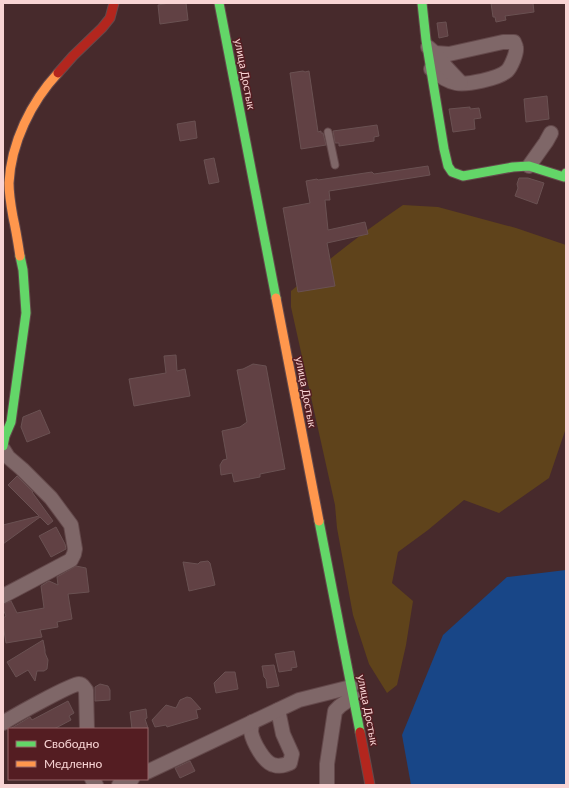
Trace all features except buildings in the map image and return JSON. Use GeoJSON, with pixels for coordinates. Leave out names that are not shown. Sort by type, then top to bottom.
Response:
{"type":"FeatureCollection","features":[{"type":"Feature","properties":{"kind":"street"},"geometry":{"type":"LineString","coordinates":[[110,18],[114,3]]}},
{"type":"Feature","properties":{"kind":"street"},"geometry":{"type":"LineString","coordinates":[[3,446],[5,426],[11,422],[26,313],[23,270],[7,212],[10,199],[9,183],[17,140],[38,97],[49,82],[125,3]]}},
{"type":"Feature","properties":{"kind":"street","name":"улица Достык"},"geometry":{"type":"LineString","coordinates":[[219,3],[370,785]]}},
{"type":"Feature","properties":{"kind":"street"},"geometry":{"type":"LineString","coordinates":[[422,3],[431,50],[431,69],[444,149],[448,166],[452,172],[463,176],[513,167],[529,166],[564,177],[566,173]]}},
{"type":"Feature","properties":{"kind":"street"},"geometry":{"type":"LineString","coordinates":[[431,50],[449,54],[503,42],[514,42],[516,49],[513,61],[507,71],[493,78],[475,82],[458,83],[439,76],[431,69]]}},
{"type":"Feature","properties":{"kind":"street"},"geometry":{"type":"LineString","coordinates":[[431,50],[461,83]]}},
{"type":"Feature","properties":{"kind":"street"},"geometry":{"type":"LineString","coordinates":[[529,166],[551,133]]}},
{"type":"Feature","properties":{"kind":"street"},"geometry":{"type":"LineString","coordinates":[[3,156],[17,140]]}},
{"type":"Feature","properties":{"kind":"street"},"geometry":{"type":"LineString","coordinates":[[3,416],[8,407],[17,381]]}},
{"type":"Feature","properties":{"kind":"street"},"geometry":{"type":"LineString","coordinates":[[3,449],[8,457],[51,498],[62,512],[71,525],[75,548],[71,560],[3,596]]}},
{"type":"Feature","properties":{"kind":"street"},"geometry":{"type":"LineString","coordinates":[[3,723],[72,686],[79,684],[83,685],[86,690],[87,728]]}},
{"type":"Feature","properties":{"kind":"street"},"geometry":{"type":"LineString","coordinates":[[148,772],[299,700],[334,692],[352,692]]}},
{"type":"Feature","properties":{"kind":"street"},"geometry":{"type":"LineString","coordinates":[[327,785],[327,764],[335,711],[334,692]]}},
{"type":"Feature","properties":{"kind":"street"},"geometry":{"type":"LineString","coordinates":[[335,711],[352,692]]}},
{"type":"Feature","properties":{"kind":"street"},"geometry":{"type":"LineString","coordinates":[[252,722],[251,732],[256,746],[263,756],[272,765],[281,766],[290,763],[292,754],[283,734],[278,710]]}},
{"type":"Feature","properties":{"kind":"street"},"geometry":{"type":"LineString","coordinates":[[119,785],[130,780]]}},
{"type":"Feature","properties":{"kind":"lane"},"geometry":{"type":"LineString","coordinates":[[328,132],[335,165]]}},
{"type":"Feature","properties":{"kind":"shaded area"},"geometry":{"type":"Polygon","coordinates":[[[403,205],[438,207],[516,228],[566,245],[566,428],[549,478],[499,513],[464,500],[428,530],[398,552],[392,583],[413,601],[406,645],[397,685],[387,693],[369,664],[353,615],[337,528],[335,505],[291,307],[291,291],[346,246],[403,205]]]}},
{"type":"Feature","properties":{"kind":"water"},"geometry":{"type":"Polygon","coordinates":[[[566,570],[566,785],[411,785],[402,735],[443,635],[507,577],[566,570]]]}},
{"type":"Feature","properties":{"kind":"traffic: fast"},"geometry":{"type":"LineString","coordinates":[[219,3],[276,298]]}},
{"type":"Feature","properties":{"kind":"traffic: fast"},"geometry":{"type":"LineString","coordinates":[[422,3],[426,40],[444,149],[448,166],[452,172],[463,176],[513,167],[529,166],[564,177],[566,173]]}},
{"type":"Feature","properties":{"kind":"traffic: fast"},"geometry":{"type":"LineString","coordinates":[[3,446],[5,436],[11,422],[26,313],[23,270],[20,256]]}},
{"type":"Feature","properties":{"kind":"traffic: fast"},"geometry":{"type":"LineString","coordinates":[[319,521],[360,732]]}},
{"type":"Feature","properties":{"kind":"traffic: slow"},"geometry":{"type":"LineString","coordinates":[[20,256],[9,183],[14,153],[18,138],[31,110],[48,84],[58,73]]}},
{"type":"Feature","properties":{"kind":"traffic: slow"},"geometry":{"type":"LineString","coordinates":[[276,298],[319,521]]}},
{"type":"Feature","properties":{"kind":"traffic: jam"},"geometry":{"type":"LineString","coordinates":[[58,73],[102,28],[110,18],[114,3]]}},
{"type":"Feature","properties":{"kind":"traffic: jam"},"geometry":{"type":"LineString","coordinates":[[360,732],[370,785]]}}]}
